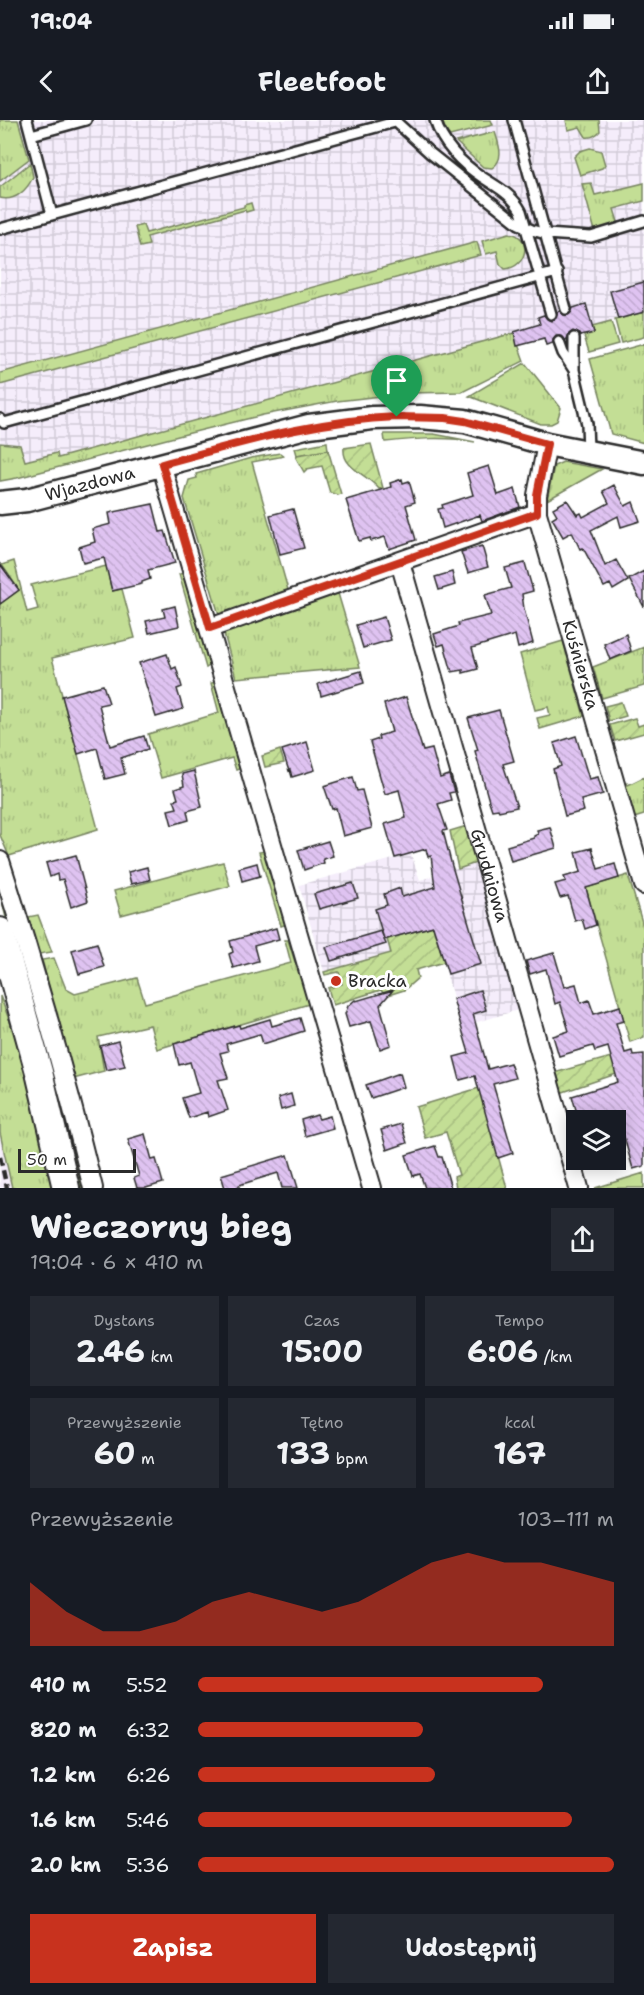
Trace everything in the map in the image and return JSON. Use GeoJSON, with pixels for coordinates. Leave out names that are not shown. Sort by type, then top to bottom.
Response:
{"type":"FeatureCollection","features":[{"type":"Feature","properties":{"kind":"main road"},"geometry":{"type":"LineString","coordinates":[[0,931],[39,1072],[66,1188]]}},
{"type":"Feature","properties":{"kind":"main road"},"geometry":{"type":"LineString","coordinates":[[0,962],[23,1012]]}},
{"type":"Feature","properties":{"kind":"street","name":"Wjazdowa"},"geometry":{"type":"LineString","coordinates":[[0,503],[27,500],[309,426],[372,418],[420,417],[465,421],[547,444],[643,464]]}},
{"type":"Feature","properties":{"kind":"street","name":"Kuśnierska"},"geometry":{"type":"LineString","coordinates":[[547,444],[537,495],[537,513],[644,885]]}},
{"type":"Feature","properties":{"kind":"street"},"geometry":{"type":"LineString","coordinates":[[162,464],[372,1188]]}},
{"type":"Feature","properties":{"kind":"street","name":"Wjazdowa"},"geometry":{"type":"LineString","coordinates":[[0,513],[27,500]]}},
{"type":"Feature","properties":{"kind":"street"},"geometry":{"type":"LineString","coordinates":[[210,628],[537,513]]}},
{"type":"Feature","properties":{"kind":"street","name":"Grudniowa"},"geometry":{"type":"LineString","coordinates":[[400,562],[579,1188]]}},
{"type":"Feature","properties":{"kind":"street"},"geometry":{"type":"LineString","coordinates":[[0,861],[26,939],[66,1080],[93,1188]]}},
{"type":"Feature","properties":{"kind":"lane"},"geometry":{"type":"LineString","coordinates":[[27,120],[52,215]]}},
{"type":"Feature","properties":{"kind":"lane"},"geometry":{"type":"LineString","coordinates":[[31,135],[86,120]]}},
{"type":"Feature","properties":{"kind":"lane"},"geometry":{"type":"LineString","coordinates":[[435,120],[440,134],[462,162],[504,190],[517,203],[551,314]]}},
{"type":"Feature","properties":{"kind":"lane"},"geometry":{"type":"LineString","coordinates":[[514,120],[566,309]]}},
{"type":"Feature","properties":{"kind":"lane"},"geometry":{"type":"LineString","coordinates":[[0,229],[394,121],[471,186],[526,227],[546,234],[591,237],[644,221]]}},
{"type":"Feature","properties":{"kind":"lane"},"geometry":{"type":"LineString","coordinates":[[0,419],[4,423],[557,272]]}},
{"type":"Feature","properties":{"kind":"lane"},"geometry":{"type":"LineString","coordinates":[[574,338],[574,370],[587,424],[588,453]]}},
{"type":"Feature","properties":{"kind":"lane"},"geometry":{"type":"LineString","coordinates":[[559,342],[574,370]]}},
{"type":"Feature","properties":{"kind":"shaded area"},"geometry":{"type":"Polygon","coordinates":[[[0,120],[644,120],[644,312],[593,327],[594,333],[546,346],[544,339],[0,476],[0,120]]]}},
{"type":"Feature","properties":{"kind":"shaded area"},"geometry":{"type":"Polygon","coordinates":[[[411,854],[420,880],[479,862],[521,1009],[461,1027],[437,939],[324,972],[299,885],[411,854]]]}},
{"type":"Feature","properties":{"kind":"shaded area"},"geometry":{"type":"Polygon","coordinates":[[[0,1133],[12,1188],[0,1188],[0,1133]]]}},
{"type":"Feature","properties":{"kind":"green space"},"geometry":{"type":"Polygon","coordinates":[[[0,120],[18,120],[29,159],[0,181],[0,120]]]}},
{"type":"Feature","properties":{"kind":"green space"},"geometry":{"type":"Polygon","coordinates":[[[442,120],[491,120],[493,125],[450,136],[442,120]]]}},
{"type":"Feature","properties":{"kind":"green space"},"geometry":{"type":"Polygon","coordinates":[[[566,120],[599,120],[600,131],[594,136],[586,137],[580,127],[568,130],[566,120]]]}},
{"type":"Feature","properties":{"kind":"green space"},"geometry":{"type":"Polygon","coordinates":[[[495,132],[500,156],[492,168],[483,167],[456,142],[495,132]]]}},
{"type":"Feature","properties":{"kind":"green space"},"geometry":{"type":"Polygon","coordinates":[[[590,148],[601,151],[605,165],[580,175],[574,157],[580,151],[590,148]]]}},
{"type":"Feature","properties":{"kind":"green space"},"geometry":{"type":"Polygon","coordinates":[[[30,163],[33,177],[27,186],[15,197],[0,198],[0,187],[30,163]]]}},
{"type":"Feature","properties":{"kind":"green space"},"geometry":{"type":"Polygon","coordinates":[[[591,183],[595,195],[644,183],[644,201],[614,209],[618,222],[614,226],[595,231],[582,184],[591,183]]]}},
{"type":"Feature","properties":{"kind":"green space"},"geometry":{"type":"Polygon","coordinates":[[[251,203],[253,210],[246,212],[245,210],[147,237],[149,245],[140,247],[135,227],[143,225],[146,233],[244,207],[251,203]]]}},
{"type":"Feature","properties":{"kind":"green space"},"geometry":{"type":"Polygon","coordinates":[[[509,233],[517,235],[522,240],[525,251],[519,263],[505,269],[500,264],[497,251],[486,254],[482,241],[509,233]]]}},
{"type":"Feature","properties":{"kind":"green space"},"geometry":{"type":"Polygon","coordinates":[[[477,242],[481,255],[0,385],[0,373],[477,242]]]}},
{"type":"Feature","properties":{"kind":"green space"},"geometry":{"type":"Polygon","coordinates":[[[644,312],[644,337],[621,343],[615,320],[644,312]]]}},
{"type":"Feature","properties":{"kind":"green space"},"geometry":{"type":"Polygon","coordinates":[[[611,322],[618,344],[589,352],[584,336],[594,333],[592,327],[611,322]]]}},
{"type":"Feature","properties":{"kind":"green space"},"geometry":{"type":"Polygon","coordinates":[[[514,333],[524,361],[462,392],[408,393],[337,401],[263,415],[0,481],[0,443],[20,445],[25,461],[57,453],[58,458],[514,333]]]}},
{"type":"Feature","properties":{"kind":"green space"},"geometry":{"type":"Polygon","coordinates":[[[644,344],[644,443],[611,434],[590,359],[644,344]]]}},
{"type":"Feature","properties":{"kind":"green space"},"geometry":{"type":"Polygon","coordinates":[[[525,363],[561,408],[557,421],[551,424],[541,424],[469,396],[525,363]]]}},
{"type":"Feature","properties":{"kind":"green space"},"geometry":{"type":"Polygon","coordinates":[[[384,434],[434,434],[475,442],[419,439],[385,442],[384,434]]]}},
{"type":"Feature","properties":{"kind":"green space"},"geometry":{"type":"Polygon","coordinates":[[[327,442],[328,450],[297,455],[295,448],[327,442]]]}},
{"type":"Feature","properties":{"kind":"green space"},"geometry":{"type":"Polygon","coordinates":[[[371,444],[383,488],[379,489],[351,466],[344,455],[344,448],[371,444]]]}},
{"type":"Feature","properties":{"kind":"green space"},"geometry":{"type":"Polygon","coordinates":[[[328,450],[341,494],[338,495],[330,493],[322,466],[307,469],[304,472],[296,458],[297,455],[328,450]]]}},
{"type":"Feature","properties":{"kind":"green space"},"geometry":{"type":"Polygon","coordinates":[[[280,453],[284,456],[252,462],[290,597],[220,618],[184,498],[189,480],[197,478],[196,474],[251,458],[280,453]]]}},
{"type":"Feature","properties":{"kind":"green space"},"geometry":{"type":"Polygon","coordinates":[[[563,462],[602,469],[547,500],[554,466],[563,462]]]}},
{"type":"Feature","properties":{"kind":"green space"},"geometry":{"type":"Polygon","coordinates":[[[14,561],[27,612],[38,609],[31,585],[122,562],[109,579],[112,591],[122,589],[135,638],[52,658],[98,829],[9,856],[0,835],[0,604],[19,590],[2,565],[14,561]]]}},
{"type":"Feature","properties":{"kind":"green space"},"geometry":{"type":"Polygon","coordinates":[[[186,573],[212,664],[206,668],[179,574],[186,573]]]}},
{"type":"Feature","properties":{"kind":"green space"},"geometry":{"type":"Polygon","coordinates":[[[337,590],[360,667],[236,678],[223,630],[337,590]]]}},
{"type":"Feature","properties":{"kind":"green space"},"geometry":{"type":"Polygon","coordinates":[[[563,641],[584,716],[540,729],[537,718],[550,715],[548,707],[535,710],[520,654],[563,641]]]}},
{"type":"Feature","properties":{"kind":"green space"},"geometry":{"type":"Polygon","coordinates":[[[644,647],[644,686],[602,698],[593,667],[644,647]]]}},
{"type":"Feature","properties":{"kind":"green space"},"geometry":{"type":"Polygon","coordinates":[[[217,682],[242,768],[236,770],[232,758],[161,778],[148,734],[219,713],[211,683],[217,682]]]}},
{"type":"Feature","properties":{"kind":"green space"},"geometry":{"type":"Polygon","coordinates":[[[621,702],[626,716],[609,721],[605,706],[621,702]]]}},
{"type":"Feature","properties":{"kind":"green space"},"geometry":{"type":"Polygon","coordinates":[[[635,718],[638,726],[644,724],[644,733],[615,741],[610,725],[635,718]]]}},
{"type":"Feature","properties":{"kind":"green space"},"geometry":{"type":"Polygon","coordinates":[[[280,750],[284,763],[265,767],[262,756],[280,750]]]}},
{"type":"Feature","properties":{"kind":"green space"},"geometry":{"type":"Polygon","coordinates":[[[644,777],[644,815],[634,818],[625,784],[628,785],[644,777]]]}},
{"type":"Feature","properties":{"kind":"green space"},"geometry":{"type":"Polygon","coordinates":[[[470,825],[479,862],[458,869],[450,831],[470,825]]]}},
{"type":"Feature","properties":{"kind":"green space"},"geometry":{"type":"Polygon","coordinates":[[[265,851],[287,924],[281,926],[259,852],[265,851]]]}},
{"type":"Feature","properties":{"kind":"green space"},"geometry":{"type":"Polygon","coordinates":[[[223,862],[230,886],[121,915],[114,891],[223,862]]]}},
{"type":"Feature","properties":{"kind":"green space"},"geometry":{"type":"Polygon","coordinates":[[[628,875],[644,929],[644,1037],[630,1042],[586,888],[628,875]]]}},
{"type":"Feature","properties":{"kind":"green space"},"geometry":{"type":"Polygon","coordinates":[[[0,880],[20,936],[86,1188],[78,1188],[44,1051],[5,913],[0,880]]]}},
{"type":"Feature","properties":{"kind":"green space"},"geometry":{"type":"Polygon","coordinates":[[[38,915],[52,952],[39,954],[28,917],[38,915]]]}},
{"type":"Feature","properties":{"kind":"green space"},"geometry":{"type":"Polygon","coordinates":[[[433,926],[444,962],[416,970],[418,978],[404,990],[385,996],[381,990],[333,1005],[328,988],[342,984],[339,972],[325,975],[324,972],[391,953],[387,939],[433,926]]]}},
{"type":"Feature","properties":{"kind":"green space"},"geometry":{"type":"Polygon","coordinates":[[[285,940],[288,940],[295,962],[297,962],[309,1004],[157,1049],[150,1025],[98,1037],[104,1071],[73,1079],[42,960],[54,958],[66,989],[75,994],[137,978],[145,1003],[291,963],[285,940]]]}},
{"type":"Feature","properties":{"kind":"green space"},"geometry":{"type":"Polygon","coordinates":[[[0,996],[20,1048],[56,1188],[12,1188],[0,1133],[0,996]]]}},
{"type":"Feature","properties":{"kind":"green space"},"geometry":{"type":"Polygon","coordinates":[[[611,1057],[637,1067],[560,1093],[554,1073],[611,1057]]]}},
{"type":"Feature","properties":{"kind":"green space"},"geometry":{"type":"Polygon","coordinates":[[[479,1088],[507,1188],[456,1188],[454,1177],[459,1175],[446,1132],[425,1138],[416,1107],[479,1088]]]}},
{"type":"Feature","properties":{"kind":"green space"},"geometry":{"type":"Polygon","coordinates":[[[644,1173],[644,1188],[595,1188],[644,1173]]]}},
{"type":"Feature","properties":{"kind":"building"},"geometry":{"type":"Polygon","coordinates":[[[644,282],[644,312],[618,319],[610,291],[644,282]]]}},
{"type":"Feature","properties":{"kind":"building"},"geometry":{"type":"Polygon","coordinates":[[[586,304],[594,333],[580,336],[573,331],[566,341],[563,337],[556,336],[553,344],[546,346],[544,339],[517,346],[514,332],[540,324],[538,317],[544,315],[552,321],[556,318],[557,312],[568,315],[573,308],[586,304]]]}},
{"type":"Feature","properties":{"kind":"building"},"geometry":{"type":"Polygon","coordinates":[[[489,466],[498,495],[515,489],[520,507],[482,521],[480,515],[443,528],[438,509],[443,508],[442,505],[473,495],[467,473],[489,466]]]}},
{"type":"Feature","properties":{"kind":"building"},"geometry":{"type":"Polygon","coordinates":[[[402,479],[403,483],[409,481],[415,502],[406,505],[416,540],[389,549],[385,537],[371,541],[370,538],[359,541],[346,500],[391,487],[390,483],[402,479]]]}},
{"type":"Feature","properties":{"kind":"building"},"geometry":{"type":"Polygon","coordinates":[[[614,485],[625,506],[633,502],[640,521],[621,527],[618,516],[591,530],[605,566],[616,560],[628,581],[613,590],[610,584],[604,587],[572,532],[563,537],[552,518],[557,515],[553,508],[567,500],[577,515],[581,513],[583,517],[609,503],[603,491],[614,485]]]}},
{"type":"Feature","properties":{"kind":"building"},"geometry":{"type":"Polygon","coordinates":[[[153,504],[160,532],[165,531],[175,563],[148,570],[150,579],[142,584],[112,591],[104,558],[83,563],[79,547],[95,542],[92,529],[111,524],[109,513],[153,504]]]}},
{"type":"Feature","properties":{"kind":"building"},"geometry":{"type":"Polygon","coordinates":[[[293,509],[304,548],[280,554],[270,515],[293,509]]]}},
{"type":"Feature","properties":{"kind":"building"},"geometry":{"type":"Polygon","coordinates":[[[482,546],[488,567],[468,573],[461,552],[482,546]]]}},
{"type":"Feature","properties":{"kind":"building"},"geometry":{"type":"Polygon","coordinates":[[[525,563],[533,591],[522,594],[533,643],[518,648],[515,635],[472,648],[478,669],[463,673],[463,670],[452,672],[444,644],[438,646],[434,634],[459,626],[458,623],[491,615],[485,595],[511,588],[505,568],[525,563]]]}},
{"type":"Feature","properties":{"kind":"building"},"geometry":{"type":"Polygon","coordinates":[[[0,564],[19,590],[0,604],[0,564]]]}},
{"type":"Feature","properties":{"kind":"building"},"geometry":{"type":"Polygon","coordinates":[[[644,571],[644,607],[629,579],[644,571]]]}},
{"type":"Feature","properties":{"kind":"building"},"geometry":{"type":"Polygon","coordinates":[[[452,572],[455,585],[439,590],[435,577],[452,572]]]}},
{"type":"Feature","properties":{"kind":"building"},"geometry":{"type":"Polygon","coordinates":[[[175,606],[179,626],[149,633],[146,621],[165,617],[163,609],[175,606]]]}},
{"type":"Feature","properties":{"kind":"building"},"geometry":{"type":"Polygon","coordinates":[[[384,617],[391,640],[363,648],[356,625],[384,617]]]}},
{"type":"Feature","properties":{"kind":"building"},"geometry":{"type":"Polygon","coordinates":[[[626,634],[631,651],[610,660],[604,644],[626,634]]]}},
{"type":"Feature","properties":{"kind":"building"},"geometry":{"type":"Polygon","coordinates":[[[167,654],[172,669],[176,667],[182,687],[177,689],[183,709],[156,717],[139,663],[167,654]]]}},
{"type":"Feature","properties":{"kind":"building"},"geometry":{"type":"Polygon","coordinates":[[[361,671],[364,683],[321,696],[318,684],[361,671]]]}},
{"type":"Feature","properties":{"kind":"building"},"geometry":{"type":"Polygon","coordinates":[[[103,685],[109,703],[99,705],[110,746],[144,736],[148,749],[121,758],[125,774],[105,779],[97,748],[78,754],[62,696],[103,685]]]}},
{"type":"Feature","properties":{"kind":"building"},"geometry":{"type":"Polygon","coordinates":[[[406,697],[423,751],[432,749],[440,778],[449,775],[454,792],[449,793],[451,800],[438,804],[447,830],[443,831],[452,866],[481,964],[448,974],[433,926],[384,940],[386,944],[331,961],[326,947],[381,931],[384,939],[375,909],[387,905],[384,894],[400,888],[402,897],[435,887],[431,856],[428,857],[426,849],[395,858],[385,824],[406,818],[399,790],[385,794],[370,742],[379,739],[378,736],[392,732],[384,704],[406,697]]]}},
{"type":"Feature","properties":{"kind":"building"},"geometry":{"type":"Polygon","coordinates":[[[499,710],[514,761],[503,764],[517,807],[499,811],[498,809],[492,810],[468,718],[499,710]]]}},
{"type":"Feature","properties":{"kind":"building"},"geometry":{"type":"Polygon","coordinates":[[[576,736],[589,779],[598,777],[603,794],[581,800],[584,811],[565,816],[553,769],[561,766],[554,743],[576,736]]]}},
{"type":"Feature","properties":{"kind":"building"},"geometry":{"type":"Polygon","coordinates":[[[307,742],[315,770],[292,777],[282,750],[307,742]]]}},
{"type":"Feature","properties":{"kind":"building"},"geometry":{"type":"Polygon","coordinates":[[[194,771],[202,807],[187,811],[189,820],[172,825],[168,810],[177,808],[174,800],[178,799],[175,789],[184,786],[182,774],[194,771]]]}},
{"type":"Feature","properties":{"kind":"building"},"geometry":{"type":"Polygon","coordinates":[[[353,777],[357,791],[362,790],[372,828],[343,836],[336,808],[332,809],[324,786],[353,777]]]}},
{"type":"Feature","properties":{"kind":"building"},"geometry":{"type":"Polygon","coordinates":[[[550,827],[556,848],[511,861],[507,846],[534,838],[538,834],[537,830],[550,827]]]}},
{"type":"Feature","properties":{"kind":"building"},"geometry":{"type":"Polygon","coordinates":[[[328,841],[333,856],[323,859],[324,863],[304,870],[298,850],[328,841]]]}},
{"type":"Feature","properties":{"kind":"building"},"geometry":{"type":"Polygon","coordinates":[[[592,848],[598,869],[615,864],[619,878],[586,888],[596,925],[585,929],[582,919],[575,921],[568,896],[560,898],[555,884],[566,881],[564,877],[581,872],[576,852],[592,848]]]}},
{"type":"Feature","properties":{"kind":"building"},"geometry":{"type":"Polygon","coordinates":[[[76,855],[88,901],[71,907],[63,879],[58,880],[57,874],[50,877],[46,863],[76,855]]]}},
{"type":"Feature","properties":{"kind":"building"},"geometry":{"type":"Polygon","coordinates":[[[257,863],[260,876],[242,881],[239,868],[257,863]]]}},
{"type":"Feature","properties":{"kind":"building"},"geometry":{"type":"Polygon","coordinates":[[[147,867],[150,880],[131,884],[128,872],[147,867]]]}},
{"type":"Feature","properties":{"kind":"building"},"geometry":{"type":"Polygon","coordinates":[[[353,883],[358,898],[319,909],[314,894],[353,883]]]}},
{"type":"Feature","properties":{"kind":"building"},"geometry":{"type":"Polygon","coordinates":[[[276,928],[279,939],[254,946],[258,961],[233,968],[229,954],[233,952],[230,941],[276,928]]]}},
{"type":"Feature","properties":{"kind":"building"},"geometry":{"type":"Polygon","coordinates":[[[97,943],[104,967],[79,974],[72,950],[97,943]]]}},
{"type":"Feature","properties":{"kind":"building"},"geometry":{"type":"Polygon","coordinates":[[[554,953],[564,987],[576,984],[581,1003],[589,1000],[594,1014],[620,1006],[624,1021],[616,1023],[625,1053],[632,1051],[633,1055],[644,1054],[644,1166],[633,1169],[626,1144],[626,1110],[576,1110],[572,1096],[618,1082],[608,1047],[595,1051],[593,1046],[559,1056],[553,1036],[569,1031],[560,1002],[555,1004],[546,969],[530,974],[526,961],[554,953]]]}},
{"type":"Feature","properties":{"kind":"building"},"geometry":{"type":"Polygon","coordinates":[[[393,990],[380,1005],[391,1045],[380,1049],[371,1021],[349,1027],[345,1014],[348,1006],[355,1000],[393,990]]]}},
{"type":"Feature","properties":{"kind":"building"},"geometry":{"type":"Polygon","coordinates":[[[480,990],[486,1010],[473,1014],[488,1069],[510,1063],[515,1078],[493,1084],[513,1153],[498,1158],[475,1076],[460,1080],[454,1057],[469,1053],[453,999],[480,990]]]}},
{"type":"Feature","properties":{"kind":"building"},"geometry":{"type":"Polygon","coordinates":[[[300,1018],[304,1031],[263,1044],[260,1034],[226,1044],[228,1051],[220,1053],[228,1078],[218,1080],[228,1110],[208,1117],[207,1112],[189,1118],[182,1098],[199,1093],[190,1062],[179,1065],[174,1044],[239,1025],[240,1028],[270,1019],[272,1026],[300,1018]]]}},
{"type":"Feature","properties":{"kind":"building"},"geometry":{"type":"Polygon","coordinates":[[[118,1041],[125,1066],[106,1070],[100,1046],[118,1041]]]}},
{"type":"Feature","properties":{"kind":"building"},"geometry":{"type":"Polygon","coordinates":[[[400,1073],[404,1087],[371,1098],[366,1085],[400,1073]]]}},
{"type":"Feature","properties":{"kind":"building"},"geometry":{"type":"Polygon","coordinates":[[[291,1094],[294,1106],[281,1110],[278,1098],[291,1094]]]}},
{"type":"Feature","properties":{"kind":"building"},"geometry":{"type":"Polygon","coordinates":[[[317,1115],[319,1119],[330,1116],[333,1128],[305,1136],[301,1120],[317,1115]]]}},
{"type":"Feature","properties":{"kind":"building"},"geometry":{"type":"Polygon","coordinates":[[[401,1124],[407,1143],[387,1150],[381,1130],[401,1124]]]}},
{"type":"Feature","properties":{"kind":"building"},"geometry":{"type":"Polygon","coordinates":[[[145,1134],[152,1160],[156,1159],[163,1183],[137,1188],[134,1178],[139,1176],[128,1139],[145,1134]]]}},
{"type":"Feature","properties":{"kind":"building"},"geometry":{"type":"Polygon","coordinates":[[[435,1146],[439,1157],[442,1157],[451,1188],[425,1188],[420,1174],[413,1176],[406,1155],[435,1146]]]}},
{"type":"Feature","properties":{"kind":"building"},"geometry":{"type":"Polygon","coordinates":[[[288,1155],[298,1188],[282,1188],[278,1173],[239,1185],[239,1188],[225,1188],[221,1175],[288,1155]]]}},
{"type":"Feature","properties":{"kind":"railway"},"geometry":{"type":"LineString","coordinates":[[0,1157],[7,1188]]}},
{"type":"Feature","properties":{"kind":"place","name":"Bracka"},"geometry":{"type":"Point","coordinates":[336,981]}},
{"type":"Feature","properties":{"kind":"route"},"geometry":{"type":"LineString","coordinates":[[397,417],[445,418],[465,421],[547,444],[537,495],[537,513],[210,628],[162,464],[309,426],[397,417]]}}]}
